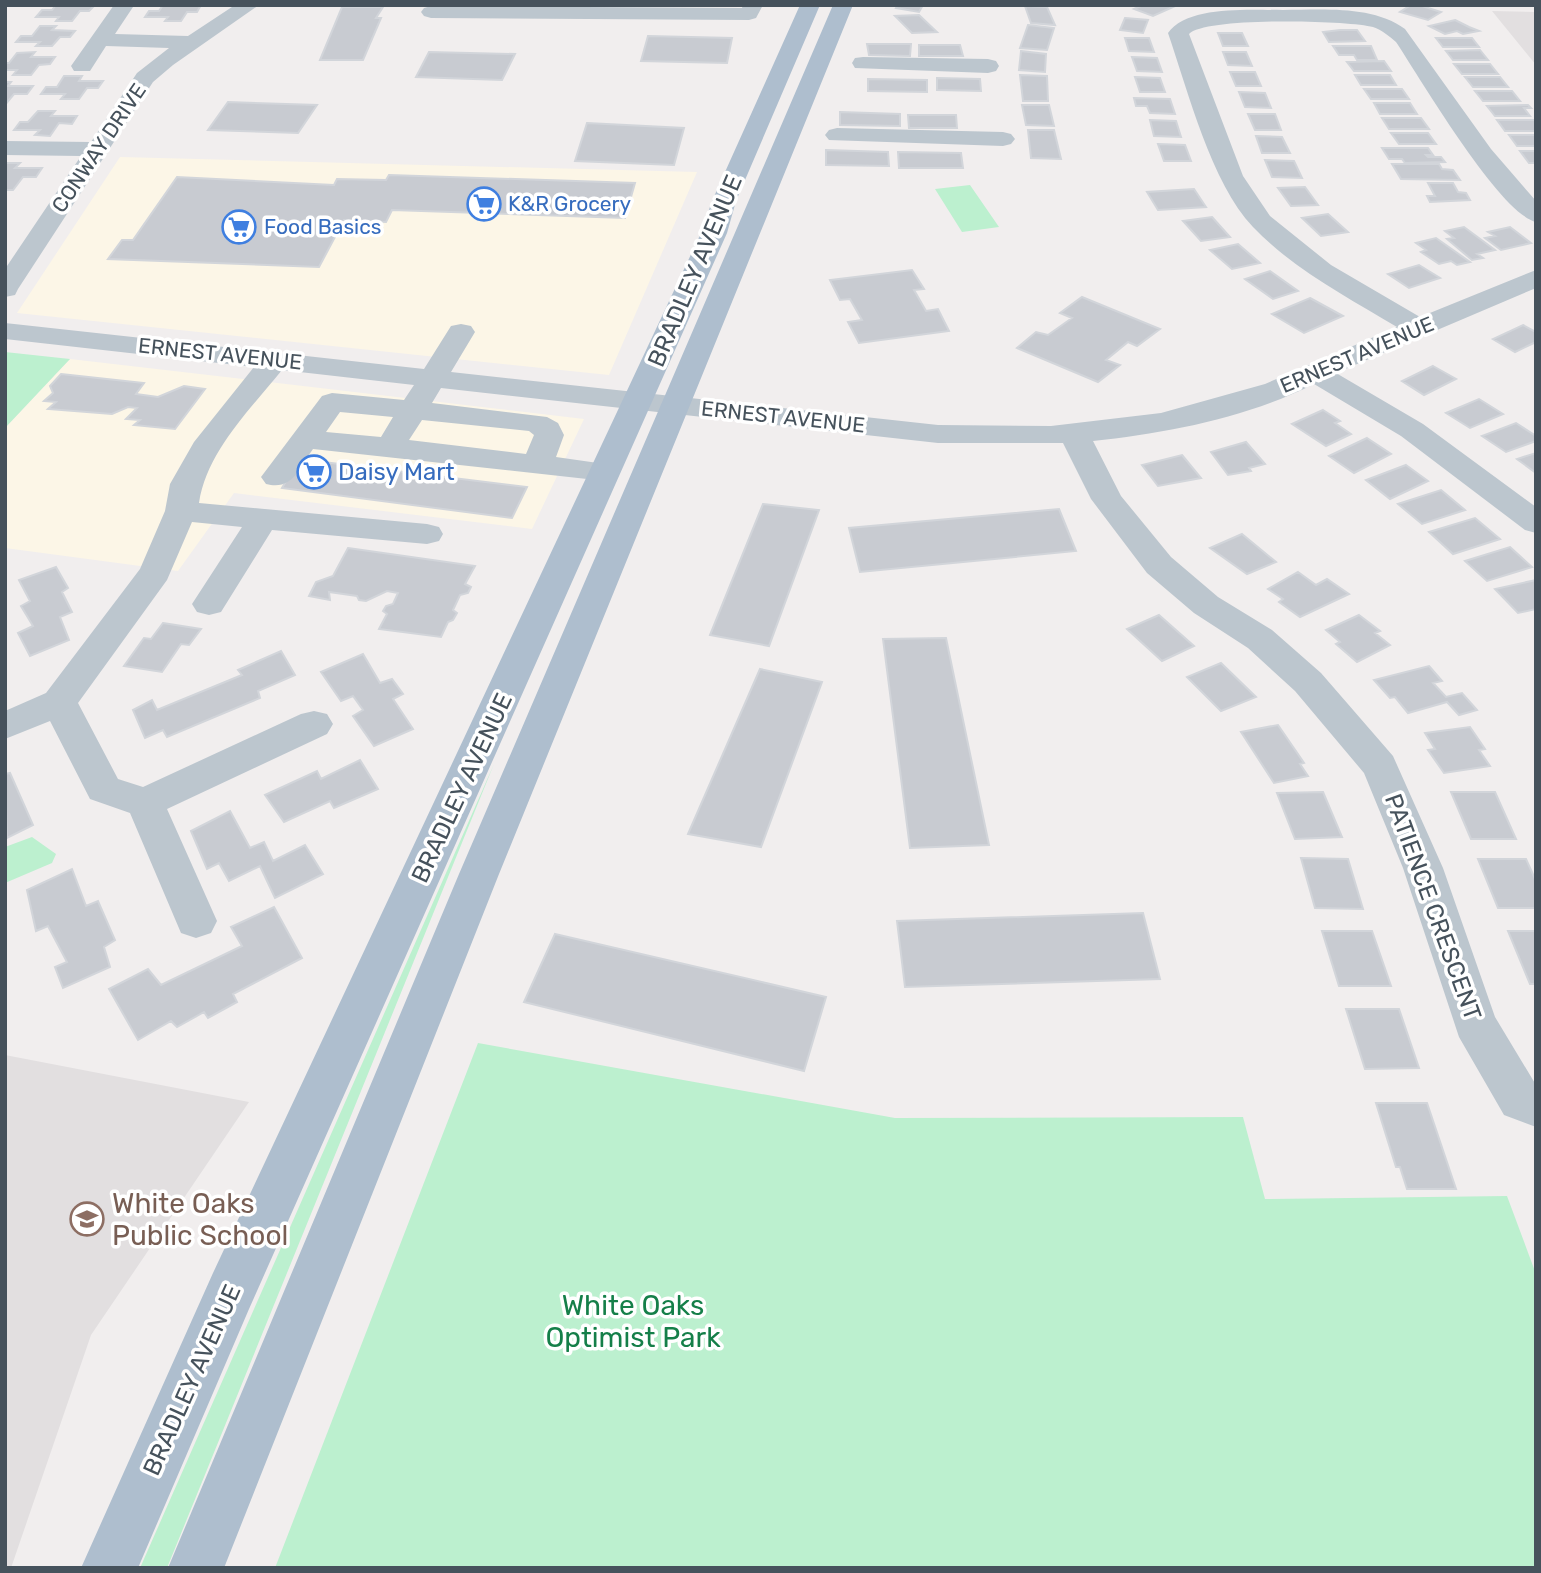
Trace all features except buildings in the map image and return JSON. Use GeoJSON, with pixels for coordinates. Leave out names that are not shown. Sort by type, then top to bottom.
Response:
{"type":"FeatureCollection","features":[{"type":"Feature","properties":{"kind":"main road","name":"BRADLEY AVENUE"},"geometry":{"type":"LineString","coordinates":[[196,1568],[485,861],[657,402],[724,201],[810,5]]}},
{"type":"Feature","properties":{"kind":"main road","name":"BRADLEY AVENUE"},"geometry":{"type":"LineString","coordinates":[[109,1568],[243,1266],[657,402],[843,5]]}},
{"type":"Feature","properties":{"kind":"street","name":"CONWAY DRIVE"},"geometry":{"type":"LineString","coordinates":[[5,289],[145,78],[192,42],[249,5]]}},
{"type":"Feature","properties":{"kind":"street"},"geometry":{"type":"LineString","coordinates":[[431,12],[574,9],[749,14],[753,5]]}},
{"type":"Feature","properties":{"kind":"street"},"geometry":{"type":"LineString","coordinates":[[82,66],[123,7]]}},
{"type":"Feature","properties":{"kind":"street"},"geometry":{"type":"LineString","coordinates":[[1420,329],[1322,271],[1261,220],[1231,176],[1226,163],[1178,33],[1186,23],[1212,18],[1356,18],[1393,29],[1404,38],[1470,135],[1521,202],[1536,215]]}},
{"type":"Feature","properties":{"kind":"street"},"geometry":{"type":"LineString","coordinates":[[100,40],[192,42]]}},
{"type":"Feature","properties":{"kind":"street"},"geometry":{"type":"LineString","coordinates":[[863,64],[988,66]]}},
{"type":"Feature","properties":{"kind":"street"},"geometry":{"type":"LineString","coordinates":[[836,135],[1003,139]]}},
{"type":"Feature","properties":{"kind":"street"},"geometry":{"type":"LineString","coordinates":[[5,148],[97,149]]}},
{"type":"Feature","properties":{"kind":"street"},"geometry":{"type":"LineString","coordinates":[[5,243],[36,243]]}},
{"type":"Feature","properties":{"kind":"street","name":"ERNEST AVENUE"},"geometry":{"type":"LineString","coordinates":[[5,331],[938,434],[1017,438],[1124,430],[1185,419],[1293,385],[1314,372],[1528,288]]}},
{"type":"Feature","properties":{"kind":"street"},"geometry":{"type":"LineString","coordinates":[[390,447],[461,332]]}},
{"type":"Feature","properties":{"kind":"street"},"geometry":{"type":"LineString","coordinates":[[5,726],[59,702],[155,572],[181,511],[186,484],[209,442],[275,360]]}},
{"type":"Feature","properties":{"kind":"street"},"geometry":{"type":"LineString","coordinates":[[1314,372],[1412,430],[1536,523]]}},
{"type":"Feature","properties":{"kind":"street"},"geometry":{"type":"LineString","coordinates":[[277,477],[332,402],[543,425],[549,435],[537,466]]}},
{"type":"Feature","properties":{"kind":"street","name":"PATIENCE CRESCENT"},"geometry":{"type":"LineString","coordinates":[[1074,434],[1107,499],[1160,565],[1206,605],[1260,639],[1308,682],[1380,766],[1423,868],[1475,1024],[1520,1100],[1536,1106]]}},
{"type":"Feature","properties":{"kind":"street"},"geometry":{"type":"LineString","coordinates":[[305,439],[587,470]]}},
{"type":"Feature","properties":{"kind":"street"},"geometry":{"type":"LineString","coordinates":[[181,511],[427,534]]}},
{"type":"Feature","properties":{"kind":"street"},"geometry":{"type":"LineString","coordinates":[[209,604],[263,519]]}},
{"type":"Feature","properties":{"kind":"street"},"geometry":{"type":"LineString","coordinates":[[59,702],[104,789],[145,803],[314,724]]}},
{"type":"Feature","properties":{"kind":"street"},"geometry":{"type":"LineString","coordinates":[[145,803],[196,921]]}},
{"type":"Feature","properties":{"kind":"shaded area"},"geometry":{"type":"Polygon","coordinates":[[[1492,11],[1536,12],[1536,65],[1492,11]]]}},
{"type":"Feature","properties":{"kind":"shaded area"},"geometry":{"type":"Polygon","coordinates":[[[120,157],[697,172],[609,375],[17,313],[120,157]]]}},
{"type":"Feature","properties":{"kind":"shaded area"},"geometry":{"type":"Polygon","coordinates":[[[70,359],[584,419],[532,529],[234,493],[178,571],[5,548],[5,428],[70,359]]]}},
{"type":"Feature","properties":{"kind":"shaded area","name":"White Oaks Public School"},"geometry":{"type":"Polygon","coordinates":[[[5,1055],[249,1102],[91,1335],[11,1568],[5,1568],[5,1055]]]}},
{"type":"Feature","properties":{"kind":"green space"},"geometry":{"type":"Polygon","coordinates":[[[970,185],[999,227],[962,232],[935,189],[970,185]]]}},
{"type":"Feature","properties":{"kind":"green space"},"geometry":{"type":"Polygon","coordinates":[[[5,352],[70,359],[5,428],[5,352]]]}},
{"type":"Feature","properties":{"kind":"green space"},"geometry":{"type":"Polygon","coordinates":[[[494,764],[167,1568],[140,1568],[494,764]]]}},
{"type":"Feature","properties":{"kind":"green space"},"geometry":{"type":"Polygon","coordinates":[[[32,837],[56,854],[52,863],[5,883],[5,847],[32,837]]]}},
{"type":"Feature","properties":{"kind":"green space","name":"White Oaks Optimist Park"},"geometry":{"type":"Polygon","coordinates":[[[478,1043],[895,1118],[1243,1117],[1265,1199],[1507,1196],[1536,1274],[1536,1568],[275,1568],[478,1043]]]}},
{"type":"Feature","properties":{"kind":"place","name":"K&R Grocery"},"geometry":{"type":"Point","coordinates":[484,204]}},
{"type":"Feature","properties":{"kind":"place","name":"Food Basics"},"geometry":{"type":"Point","coordinates":[239,227]}},
{"type":"Feature","properties":{"kind":"place","name":"Daisy Mart"},"geometry":{"type":"Point","coordinates":[314,472]}},
{"type":"Feature","properties":{"kind":"place","name":"White Oaks Public School"},"geometry":{"type":"Point","coordinates":[87,1219]}}]}
